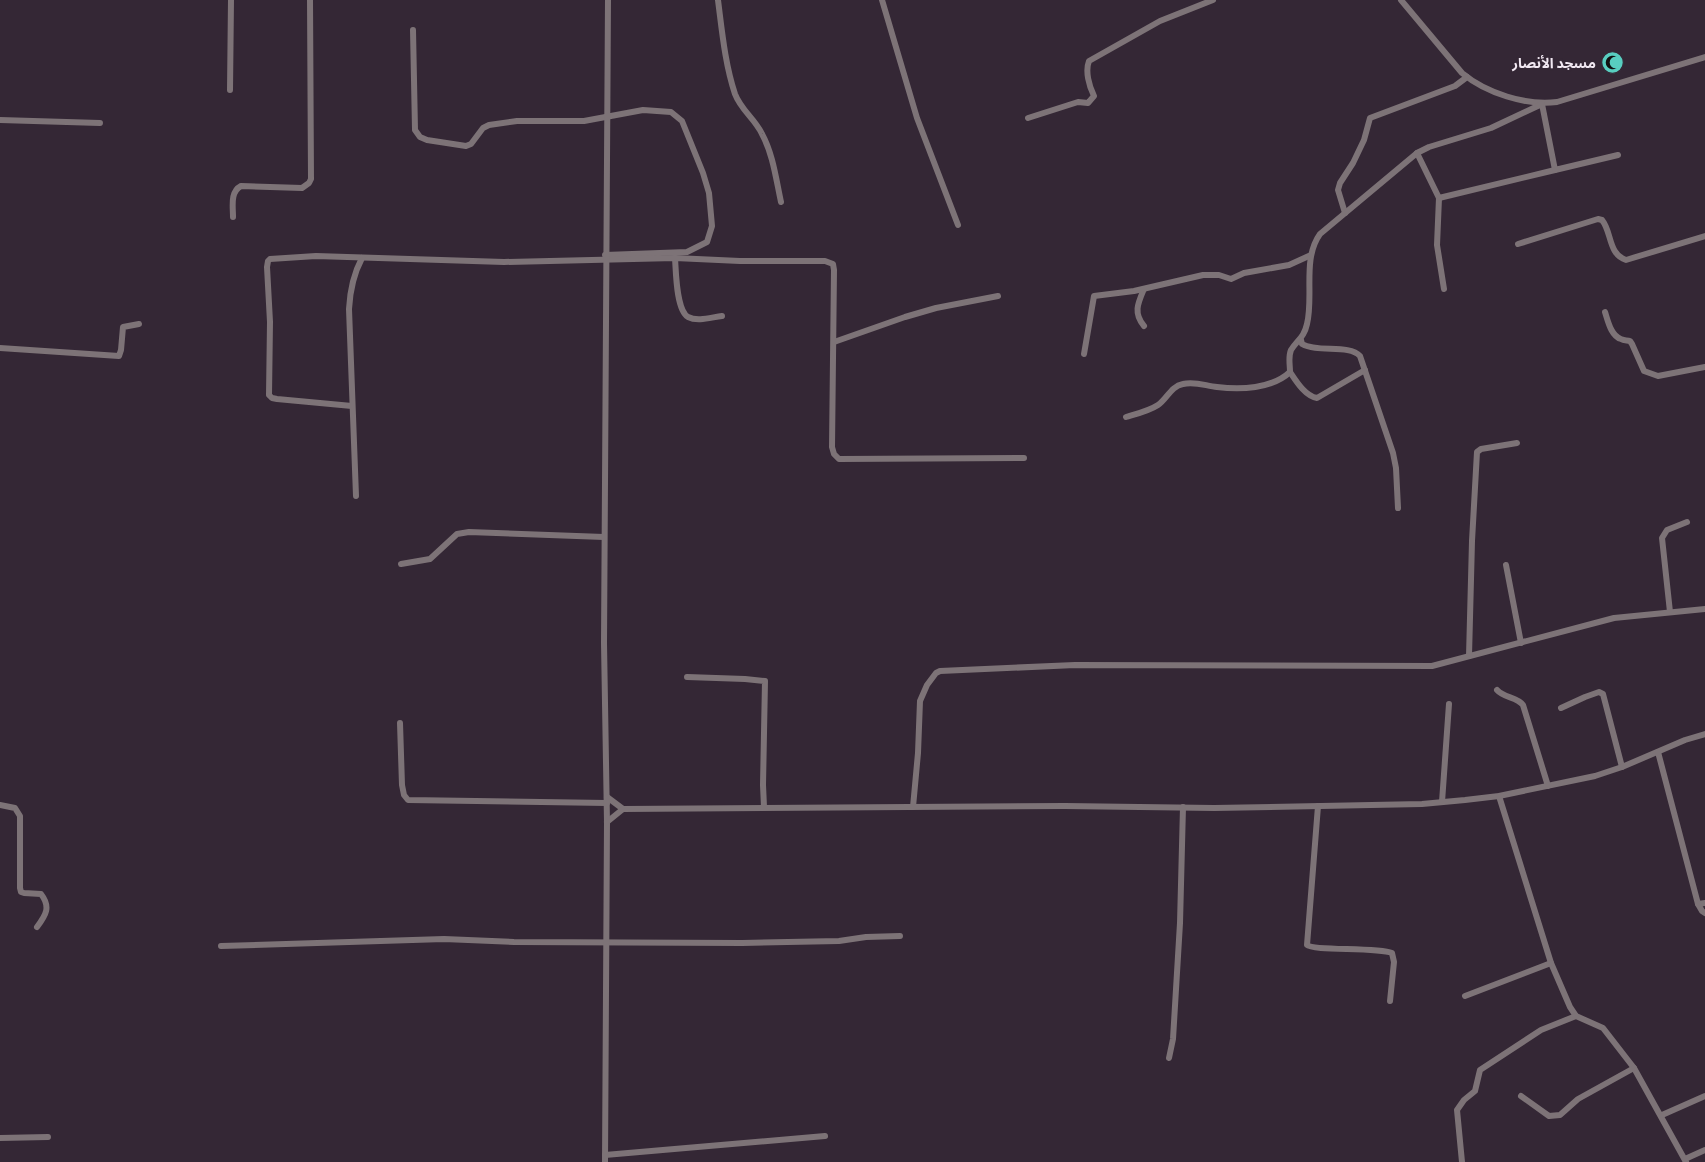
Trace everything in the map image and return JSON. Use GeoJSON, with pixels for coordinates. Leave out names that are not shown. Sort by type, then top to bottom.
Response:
{"type":"FeatureCollection","features":[{"type":"Feature","properties":{"kind":"street"},"geometry":{"type":"LineString","coordinates":[[230,90],[231,0]]}},
{"type":"Feature","properties":{"kind":"street"},"geometry":{"type":"LineString","coordinates":[[233,217],[234,194],[236,189],[241,186],[302,188],[309,183],[311,179],[310,0]]}},
{"type":"Feature","properties":{"kind":"street"},"geometry":{"type":"LineString","coordinates":[[608,0],[604,537],[604,643],[607,800],[605,1159],[825,1136]]}},
{"type":"Feature","properties":{"kind":"street"},"geometry":{"type":"LineString","coordinates":[[718,0],[724,48],[734,92],[739,103],[762,132],[768,145],[780,202]]}},
{"type":"Feature","properties":{"kind":"street"},"geometry":{"type":"LineString","coordinates":[[882,0],[917,118],[958,225]]}},
{"type":"Feature","properties":{"kind":"street"},"geometry":{"type":"LineString","coordinates":[[1028,118],[1078,102],[1088,103],[1094,96],[1089,85],[1087,66],[1089,61],[1160,20],[1213,0]]}},
{"type":"Feature","properties":{"kind":"street"},"geometry":{"type":"LineString","coordinates":[[1400,0],[1471,80],[1507,97],[1542,104]]}},
{"type":"Feature","properties":{"kind":"street"},"geometry":{"type":"LineString","coordinates":[[352,406],[277,399],[272,398],[269,395],[270,322],[268,261],[274,258],[316,256],[504,262],[605,258],[687,252],[707,242],[712,226],[707,186],[682,121],[672,112],[643,110],[584,121],[518,121],[489,125],[484,128],[472,144],[466,146],[420,137],[415,130],[414,120],[414,30]]}},
{"type":"Feature","properties":{"kind":"street"},"geometry":{"type":"LineString","coordinates":[[1365,370],[1317,398],[1312,397],[1305,391],[1290,372],[1289,359],[1291,351],[1301,340],[1308,316],[1312,255],[1314,242],[1320,234],[1417,153],[1444,142],[1491,128],[1542,104],[1557,102],[1705,57]]}},
{"type":"Feature","properties":{"kind":"street"},"geometry":{"type":"LineString","coordinates":[[1344,213],[1338,190],[1340,183],[1353,163],[1364,140],[1370,118],[1455,86],[1467,77]]}},
{"type":"Feature","properties":{"kind":"street"},"geometry":{"type":"LineString","coordinates":[[1542,104],[1555,170]]}},
{"type":"Feature","properties":{"kind":"street"},"geometry":{"type":"LineString","coordinates":[[0,120],[100,123]]}},
{"type":"Feature","properties":{"kind":"street"},"geometry":{"type":"LineString","coordinates":[[1417,153],[1439,198],[1437,245],[1444,289]]}},
{"type":"Feature","properties":{"kind":"street"},"geometry":{"type":"LineString","coordinates":[[1439,198],[1618,155]]}},
{"type":"Feature","properties":{"kind":"street"},"geometry":{"type":"LineString","coordinates":[[1518,244],[1598,219],[1605,223],[1610,243],[1620,258],[1626,260],[1705,236]]}},
{"type":"Feature","properties":{"kind":"street"},"geometry":{"type":"LineString","coordinates":[[1084,354],[1094,296],[1144,288],[1203,275],[1219,275],[1231,279],[1244,273],[1289,264],[1312,255]]}},
{"type":"Feature","properties":{"kind":"street"},"geometry":{"type":"LineString","coordinates":[[356,496],[349,309],[350,290],[356,268],[362,258]]}},
{"type":"Feature","properties":{"kind":"street"},"geometry":{"type":"LineString","coordinates":[[605,258],[675,258],[740,261],[830,262],[834,270],[832,447],[834,454],[839,459],[1024,458]]}},
{"type":"Feature","properties":{"kind":"street"},"geometry":{"type":"LineString","coordinates":[[675,258],[679,297],[682,309],[688,317],[698,319],[722,316]]}},
{"type":"Feature","properties":{"kind":"street"},"geometry":{"type":"LineString","coordinates":[[1144,288],[1137,311],[1144,326]]}},
{"type":"Feature","properties":{"kind":"street"},"geometry":{"type":"LineString","coordinates":[[834,342],[905,317],[936,308],[998,296]]}},
{"type":"Feature","properties":{"kind":"street"},"geometry":{"type":"LineString","coordinates":[[1605,312],[1611,330],[1616,337],[1622,340],[1630,341],[1644,371],[1658,376],[1705,367]]}},
{"type":"Feature","properties":{"kind":"street"},"geometry":{"type":"LineString","coordinates":[[0,348],[118,356],[121,350],[121,331],[123,327],[139,324]]}},
{"type":"Feature","properties":{"kind":"street"},"geometry":{"type":"LineString","coordinates":[[1301,340],[1302,344],[1313,348],[1350,350],[1356,352],[1365,370],[1393,453],[1396,468],[1398,508]]}},
{"type":"Feature","properties":{"kind":"street"},"geometry":{"type":"LineString","coordinates":[[1126,417],[1158,405],[1171,390],[1182,384],[1194,383],[1217,387],[1246,388],[1270,383],[1290,372]]}},
{"type":"Feature","properties":{"kind":"street"},"geometry":{"type":"LineString","coordinates":[[1469,656],[1472,540],[1477,452],[1481,449],[1517,443]]}},
{"type":"Feature","properties":{"kind":"street"},"geometry":{"type":"LineString","coordinates":[[1670,612],[1662,538],[1667,530],[1687,522]]}},
{"type":"Feature","properties":{"kind":"street"},"geometry":{"type":"LineString","coordinates":[[401,564],[430,559],[457,534],[469,532],[604,537]]}},
{"type":"Feature","properties":{"kind":"street"},"geometry":{"type":"LineString","coordinates":[[1506,564],[1520,643]]}},
{"type":"Feature","properties":{"kind":"street"},"geometry":{"type":"LineString","coordinates":[[913,807],[919,748],[920,701],[927,685],[936,673],[940,671],[1082,665],[1432,666],[1614,618],[1705,609]]}},
{"type":"Feature","properties":{"kind":"street"},"geometry":{"type":"LineString","coordinates":[[686,677],[745,679],[765,682],[764,807]]}},
{"type":"Feature","properties":{"kind":"street"},"geometry":{"type":"LineString","coordinates":[[1497,690],[1501,694],[1520,701],[1523,705],[1548,786]]}},
{"type":"Feature","properties":{"kind":"street"},"geometry":{"type":"LineString","coordinates":[[1561,708],[1599,692],[1603,694],[1622,767]]}},
{"type":"Feature","properties":{"kind":"street"},"geometry":{"type":"LineString","coordinates":[[1442,802],[1449,704]]}},
{"type":"Feature","properties":{"kind":"street"},"geometry":{"type":"LineString","coordinates":[[400,723],[402,785],[404,795],[408,800],[607,800],[623,809],[764,807],[1318,806],[1442,802],[1500,796],[1595,776],[1622,767],[1686,740],[1705,734]]}},
{"type":"Feature","properties":{"kind":"street"},"geometry":{"type":"LineString","coordinates":[[1658,752],[1702,903],[1702,911],[1705,913]]}},
{"type":"Feature","properties":{"kind":"street"},"geometry":{"type":"LineString","coordinates":[[1500,796],[1551,963],[1570,1007],[1576,1016],[1602,1028],[1634,1068],[1662,1115],[1686,1160],[1705,1150]]}},
{"type":"Feature","properties":{"kind":"street"},"geometry":{"type":"LineString","coordinates":[[0,805],[15,808],[20,816],[21,892],[24,894],[41,894],[47,906],[46,914],[37,927]]}},
{"type":"Feature","properties":{"kind":"street"},"geometry":{"type":"LineString","coordinates":[[1318,806],[1307,945],[1314,948],[1357,949],[1392,953],[1394,962],[1390,1001]]}},
{"type":"Feature","properties":{"kind":"street"},"geometry":{"type":"LineString","coordinates":[[1169,1058],[1173,1039],[1180,923],[1183,807]]}},
{"type":"Feature","properties":{"kind":"street"},"geometry":{"type":"LineString","coordinates":[[607,822],[623,809]]}},
{"type":"Feature","properties":{"kind":"street"},"geometry":{"type":"LineString","coordinates":[[222,946],[444,939],[514,942],[742,943],[839,941],[866,937],[900,936]]}},
{"type":"Feature","properties":{"kind":"street"},"geometry":{"type":"LineString","coordinates":[[1465,996],[1551,963]]}},
{"type":"Feature","properties":{"kind":"street"},"geometry":{"type":"LineString","coordinates":[[1462,1162],[1457,1110],[1464,1100],[1475,1091],[1480,1070],[1541,1030],[1576,1016]]}},
{"type":"Feature","properties":{"kind":"street"},"geometry":{"type":"LineString","coordinates":[[1521,1096],[1549,1116],[1560,1116],[1578,1099],[1634,1068]]}},
{"type":"Feature","properties":{"kind":"street"},"geometry":{"type":"LineString","coordinates":[[1662,1115],[1705,1096]]}},
{"type":"Feature","properties":{"kind":"street"},"geometry":{"type":"LineString","coordinates":[[0,1138],[48,1137]]}},
{"type":"Feature","properties":{"kind":"place","name":"مسجد الأنصار"},"geometry":{"type":"Point","coordinates":[1612,62]}}]}
